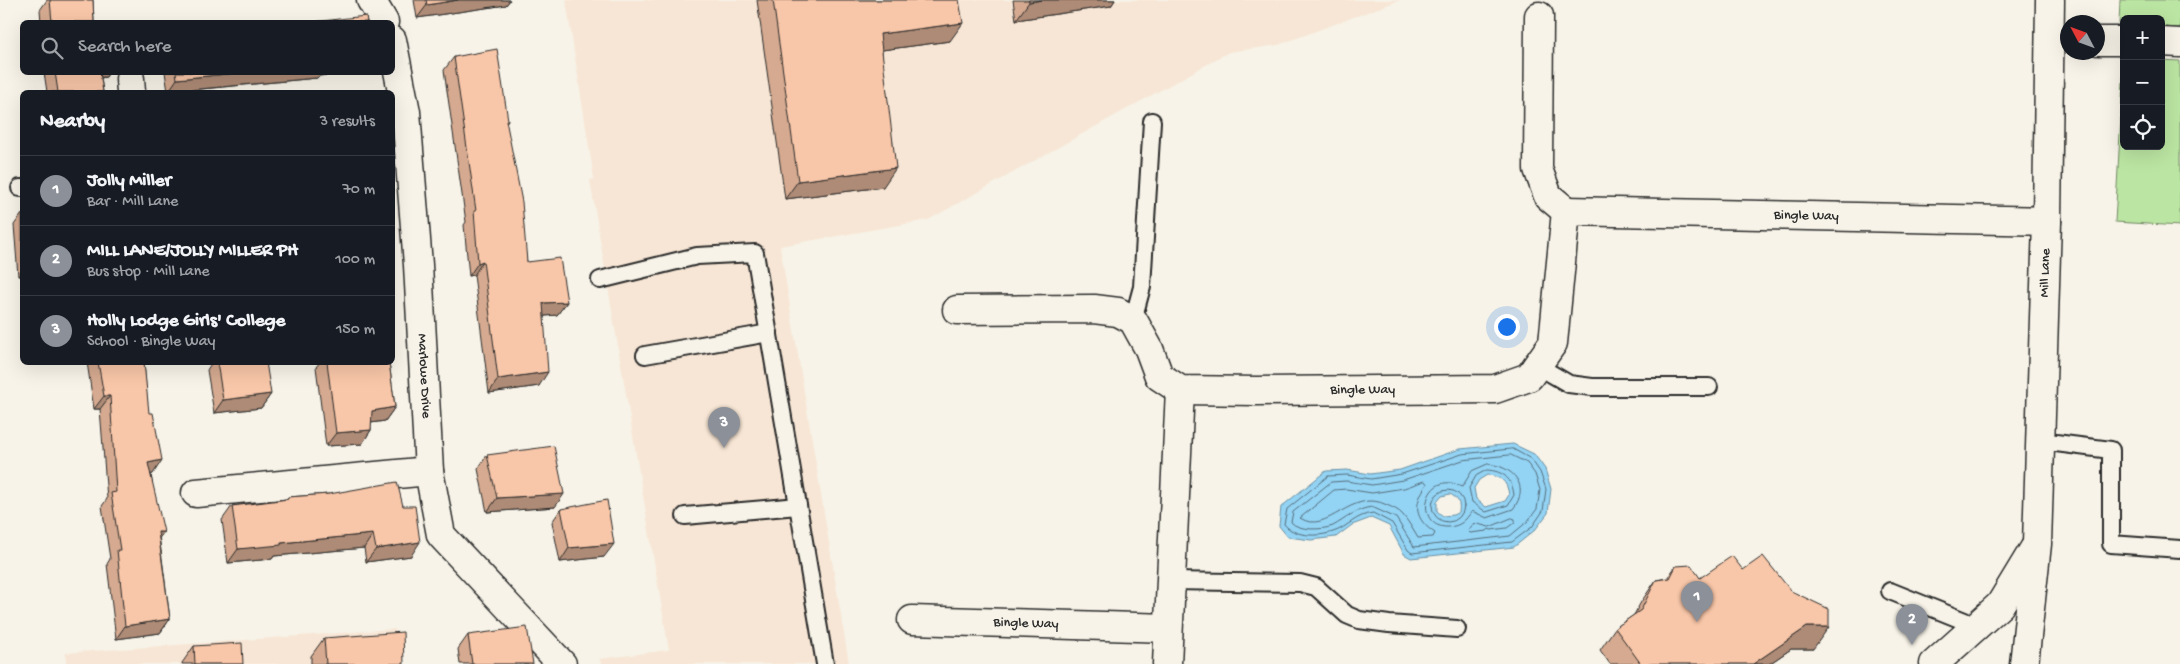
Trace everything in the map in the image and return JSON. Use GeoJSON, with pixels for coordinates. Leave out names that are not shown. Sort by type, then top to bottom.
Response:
{"type":"FeatureCollection","features":[{"type":"Feature","properties":{"kind":"street"},"geometry":{"type":"LineString","coordinates":[[371,0],[383,20]]}},
{"type":"Feature","properties":{"kind":"street","name":"Mill Lane"},"geometry":{"type":"LineString","coordinates":[[2024,664],[2037,544],[2046,221],[2059,40],[2050,0]]}},
{"type":"Feature","properties":{"kind":"street"},"geometry":{"type":"LineString","coordinates":[[1539,16],[1538,169],[1548,196],[1566,211]]}},
{"type":"Feature","properties":{"kind":"street"},"geometry":{"type":"LineString","coordinates":[[2105,41],[2120,41]]}},
{"type":"Feature","properties":{"kind":"street"},"geometry":{"type":"LineString","coordinates":[[2165,42],[2180,43]]}},
{"type":"Feature","properties":{"kind":"street","name":"Marlowe Drive"},"geometry":{"type":"LineString","coordinates":[[395,71],[418,265],[429,471],[441,535],[562,664]]}},
{"type":"Feature","properties":{"kind":"street","name":"Bingle Way"},"geometry":{"type":"LineString","coordinates":[[1180,390],[1495,389],[1528,377],[1538,366],[1552,343],[1566,211],[2046,221]]}},
{"type":"Feature","properties":{"kind":"street"},"geometry":{"type":"LineString","coordinates":[[957,310],[1094,309],[1118,312],[1133,320],[1150,349],[1159,376],[1180,390],[1167,664]]}},
{"type":"Feature","properties":{"kind":"street"},"geometry":{"type":"LineString","coordinates":[[196,493],[429,471]]}},
{"type":"Feature","properties":{"kind":"street","name":"Mill Lane"},"geometry":{"type":"LineString","coordinates":[[1934,664],[2000,605],[2037,544]]}},
{"type":"Feature","properties":{"kind":"street","name":"Bingle Way"},"geometry":{"type":"LineString","coordinates":[[912,620],[1168,628]]}},
{"type":"Feature","properties":{"kind":"lane"},"geometry":{"type":"LineString","coordinates":[[1133,320],[1142,287],[1152,121]]}},
{"type":"Feature","properties":{"kind":"lane"},"geometry":{"type":"LineString","coordinates":[[600,280],[697,256],[755,253],[825,664]]}},
{"type":"Feature","properties":{"kind":"lane"},"geometry":{"type":"LineString","coordinates":[[645,355],[769,333]]}},
{"type":"Feature","properties":{"kind":"lane"},"geometry":{"type":"LineString","coordinates":[[1538,366],[1569,384],[1592,387],[1709,387]]}},
{"type":"Feature","properties":{"kind":"lane"},"geometry":{"type":"LineString","coordinates":[[2040,441],[2111,450],[2111,544],[2180,550]]}},
{"type":"Feature","properties":{"kind":"lane"},"geometry":{"type":"LineString","coordinates":[[685,516],[798,506]]}},
{"type":"Feature","properties":{"kind":"lane"},"geometry":{"type":"LineString","coordinates":[[1171,580],[1300,583],[1316,587],[1347,615],[1359,620],[1457,629]]}},
{"type":"Feature","properties":{"kind":"lane"},"geometry":{"type":"LineString","coordinates":[[1890,591],[1978,626]]}},
{"type":"Feature","properties":{"kind":"shaded area"},"geometry":{"type":"Polygon","coordinates":[[[566,0],[1400,0],[1278,45],[1229,52],[928,220],[780,246],[849,664],[602,664],[599,659],[669,650],[590,180],[594,179],[566,0]]]}},
{"type":"Feature","properties":{"kind":"shaded area"},"geometry":{"type":"Polygon","coordinates":[[[395,629],[398,664],[66,664],[66,653],[395,629]]]}},
{"type":"Feature","properties":{"kind":"green space"},"geometry":{"type":"Polygon","coordinates":[[[2120,0],[2180,0],[2180,28],[2165,27],[2165,15],[2120,15],[2119,25],[2120,0]]]}},
{"type":"Feature","properties":{"kind":"green space"},"geometry":{"type":"Polygon","coordinates":[[[2165,60],[2180,61],[2180,226],[2115,222],[2120,134],[2120,150],[2165,150],[2165,60]]]}},
{"type":"Feature","properties":{"kind":"water"},"geometry":{"type":"Polygon","coordinates":[[[1513,444],[1534,454],[1545,469],[1551,489],[1548,513],[1535,530],[1514,547],[1411,558],[1404,554],[1389,526],[1371,518],[1352,525],[1336,537],[1311,540],[1288,537],[1279,526],[1281,507],[1326,471],[1347,470],[1370,474],[1400,470],[1460,449],[1513,444]],[[1487,475],[1479,480],[1474,488],[1476,499],[1486,507],[1505,501],[1509,495],[1507,486],[1500,478],[1487,475]],[[1450,494],[1442,496],[1437,502],[1437,511],[1443,516],[1459,512],[1458,502],[1450,494]]]}},
{"type":"Feature","properties":{"kind":"building"},"geometry":{"type":"Polygon","coordinates":[[[50,0],[93,0],[94,20],[52,20],[50,0]]]}},
{"type":"Feature","properties":{"kind":"building"},"geometry":{"type":"Polygon","coordinates":[[[426,0],[458,0],[427,5],[426,0]]]}},
{"type":"Feature","properties":{"kind":"building"},"geometry":{"type":"Polygon","coordinates":[[[773,0],[959,0],[963,23],[880,34],[896,168],[798,181],[773,0]]]}},
{"type":"Feature","properties":{"kind":"building"},"geometry":{"type":"Polygon","coordinates":[[[366,16],[367,20],[330,20],[366,16]]]}},
{"type":"Feature","properties":{"kind":"building"},"geometry":{"type":"Polygon","coordinates":[[[497,49],[508,120],[506,120],[522,202],[527,262],[560,258],[567,302],[543,303],[548,372],[498,379],[483,261],[478,263],[474,211],[476,211],[454,57],[497,49]]]}},
{"type":"Feature","properties":{"kind":"building"},"geometry":{"type":"Polygon","coordinates":[[[55,75],[100,75],[103,90],[58,90],[55,75]]]}},
{"type":"Feature","properties":{"kind":"building"},"geometry":{"type":"Polygon","coordinates":[[[176,75],[217,75],[177,79],[176,75]]]}},
{"type":"Feature","properties":{"kind":"building"},"geometry":{"type":"Polygon","coordinates":[[[99,365],[144,365],[149,413],[153,413],[162,460],[148,463],[164,532],[158,532],[170,619],[125,626],[117,550],[120,550],[111,493],[116,492],[110,396],[104,396],[99,365]]]}},
{"type":"Feature","properties":{"kind":"building"},"geometry":{"type":"Polygon","coordinates":[[[217,365],[266,365],[271,394],[223,400],[217,365]]]}},
{"type":"Feature","properties":{"kind":"building"},"geometry":{"type":"Polygon","coordinates":[[[327,365],[389,365],[395,407],[372,411],[371,430],[336,433],[327,365]]]}},
{"type":"Feature","properties":{"kind":"building"},"geometry":{"type":"Polygon","coordinates":[[[554,446],[564,494],[497,498],[487,455],[554,446]]]}},
{"type":"Feature","properties":{"kind":"building"},"geometry":{"type":"Polygon","coordinates":[[[397,482],[403,506],[415,506],[420,542],[376,549],[373,534],[238,549],[232,506],[288,499],[288,497],[329,494],[397,482]]]}},
{"type":"Feature","properties":{"kind":"building"},"geometry":{"type":"Polygon","coordinates":[[[607,500],[614,544],[569,548],[561,509],[607,500]]]}},
{"type":"Feature","properties":{"kind":"building"},"geometry":{"type":"Polygon","coordinates":[[[1732,556],[1743,570],[1763,556],[1791,591],[1829,609],[1829,627],[1807,627],[1753,664],[1641,664],[1615,628],[1641,610],[1656,580],[1670,578],[1676,566],[1691,565],[1700,578],[1732,556]]]}},
{"type":"Feature","properties":{"kind":"building"},"geometry":{"type":"Polygon","coordinates":[[[527,627],[533,664],[472,664],[468,635],[527,627]]]}},
{"type":"Feature","properties":{"kind":"building"},"geometry":{"type":"Polygon","coordinates":[[[403,632],[404,664],[326,664],[324,638],[403,632]]]}},
{"type":"Feature","properties":{"kind":"building"},"geometry":{"type":"Polygon","coordinates":[[[242,643],[243,664],[195,664],[194,646],[242,643]]]}},
{"type":"Feature","properties":{"kind":"place","name":"Holly Lodge Girls' College"},"geometry":{"type":"Point","coordinates":[724,448]}},
{"type":"Feature","properties":{"kind":"place","name":"Jolly Miller"},"geometry":{"type":"Point","coordinates":[1697,622]}},
{"type":"Feature","properties":{"kind":"place","name":"MILL LANE/JOLLY MILLER PH"},"geometry":{"type":"Point","coordinates":[1912,645]}}]}
